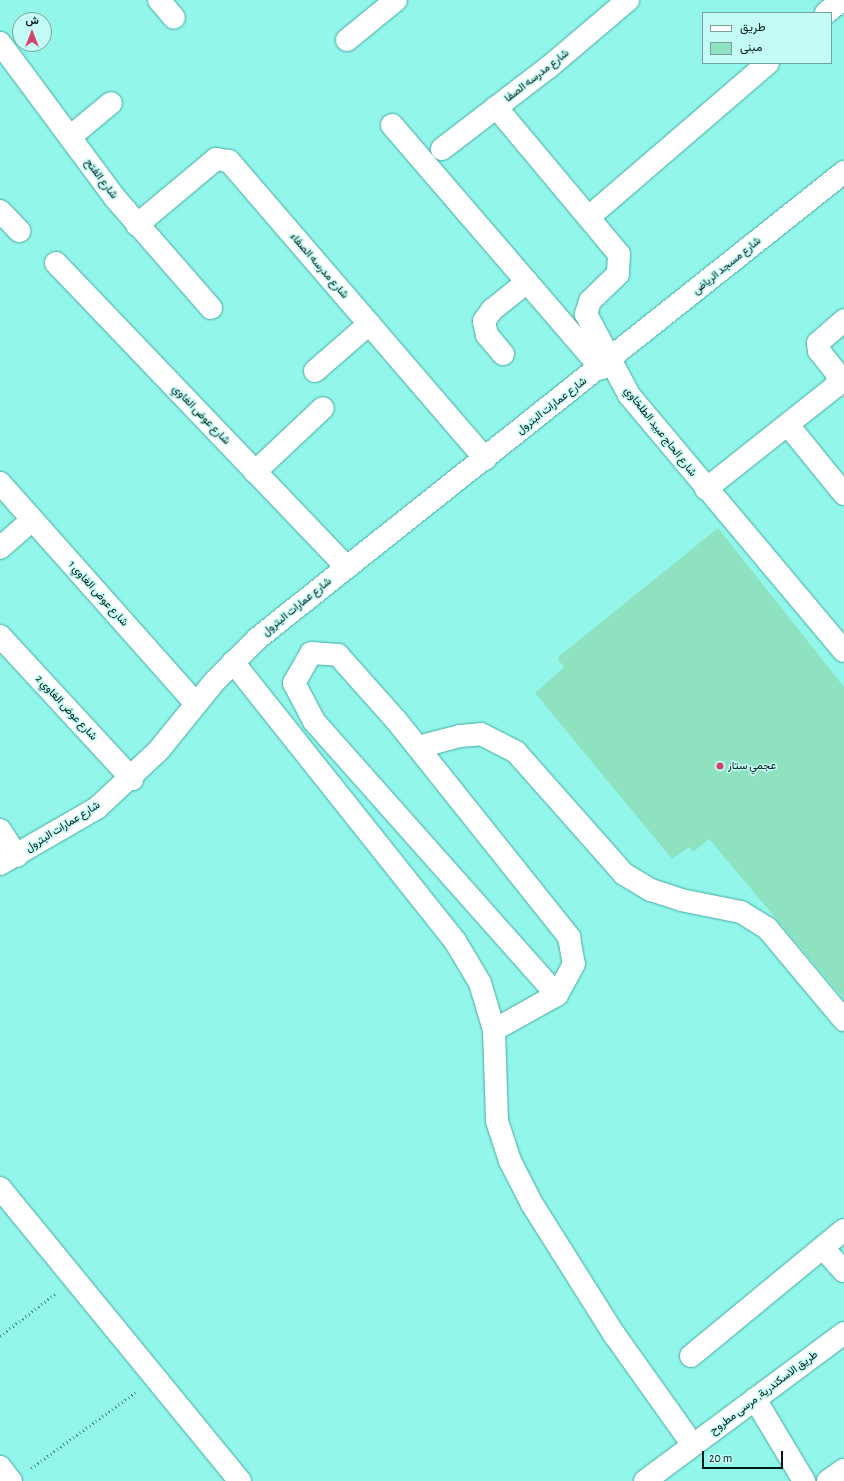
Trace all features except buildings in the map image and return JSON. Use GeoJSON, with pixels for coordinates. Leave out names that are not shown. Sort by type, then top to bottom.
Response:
{"type":"FeatureCollection","features":[{"type":"Feature","properties":{"kind":"street"},"geometry":{"type":"LineString","coordinates":[[159,0],[174,18]]}},
{"type":"Feature","properties":{"kind":"street"},"geometry":{"type":"LineString","coordinates":[[346,40],[396,0]]}},
{"type":"Feature","properties":{"kind":"street","name":"شارع مدرسه الصفا"},"geometry":{"type":"LineString","coordinates":[[442,149],[628,0]]}},
{"type":"Feature","properties":{"kind":"street"},"geometry":{"type":"LineString","coordinates":[[827,12],[842,0]]}},
{"type":"Feature","properties":{"kind":"street","name":"شارع الفتح"},"geometry":{"type":"LineString","coordinates":[[0,43],[137,225],[211,308]]}},
{"type":"Feature","properties":{"kind":"street"},"geometry":{"type":"LineString","coordinates":[[589,217],[767,64]]}},
{"type":"Feature","properties":{"kind":"street"},"geometry":{"type":"LineString","coordinates":[[70,136],[111,103]]}},
{"type":"Feature","properties":{"kind":"street","name":"شارع الحاج عبيد الطلخاوي"},"geometry":{"type":"LineString","coordinates":[[496,107],[615,248],[621,260],[618,274],[590,301],[586,314],[605,364],[706,489],[839,637]]}},
{"type":"Feature","properties":{"kind":"street"},"geometry":{"type":"LineString","coordinates":[[392,125],[527,282],[605,364]]}},
{"type":"Feature","properties":{"kind":"street","name":"شارع مدرسه الصفاء"},"geometry":{"type":"LineString","coordinates":[[137,225],[216,159],[229,161],[486,459]]}},
{"type":"Feature","properties":{"kind":"street","name":"شارع مسجد الرياض"},"geometry":{"type":"LineString","coordinates":[[605,364],[844,172]]}},
{"type":"Feature","properties":{"kind":"street"},"geometry":{"type":"LineString","coordinates":[[0,211],[19,231]]}},
{"type":"Feature","properties":{"kind":"street","name":"شارع عوض الغاوي"},"geometry":{"type":"LineString","coordinates":[[56,263],[346,567]]}},
{"type":"Feature","properties":{"kind":"street"},"geometry":{"type":"LineString","coordinates":[[503,354],[487,335],[484,321],[487,315],[527,282]]}},
{"type":"Feature","properties":{"kind":"street"},"geometry":{"type":"LineString","coordinates":[[706,489],[788,425],[838,382],[836,371],[819,351],[818,343],[844,320]]}},
{"type":"Feature","properties":{"kind":"street"},"geometry":{"type":"LineString","coordinates":[[315,371],[369,324]]}},
{"type":"Feature","properties":{"kind":"street","name":"شارع عمارات البترول"},"geometry":{"type":"LineString","coordinates":[[9,860],[97,808],[132,779],[233,662],[346,567],[486,459],[605,364]]}},
{"type":"Feature","properties":{"kind":"street"},"geometry":{"type":"LineString","coordinates":[[255,472],[323,408]]}},
{"type":"Feature","properties":{"kind":"street"},"geometry":{"type":"LineString","coordinates":[[788,425],[844,494]]}},
{"type":"Feature","properties":{"kind":"street","name":"شارع عوض الغاوي 1"},"geometry":{"type":"LineString","coordinates":[[0,483],[196,704]]}},
{"type":"Feature","properties":{"kind":"street"},"geometry":{"type":"LineString","coordinates":[[0,548],[32,520]]}},
{"type":"Feature","properties":{"kind":"street","name":"شارع عوض الغاوي 2"},"geometry":{"type":"LineString","coordinates":[[0,636],[132,779]]}},
{"type":"Feature","properties":{"kind":"street"},"geometry":{"type":"LineString","coordinates":[[494,1030],[557,995],[574,964],[569,938],[418,747],[338,655],[311,653],[294,683],[314,721],[557,995]]}},
{"type":"Feature","properties":{"kind":"street"},"geometry":{"type":"LineString","coordinates":[[233,662],[455,941],[480,983],[494,1030],[497,1121],[510,1161],[532,1204],[614,1334],[693,1445]]}},
{"type":"Feature","properties":{"kind":"street"},"geometry":{"type":"LineString","coordinates":[[418,747],[460,736],[481,734],[516,752],[624,874],[651,890],[673,898],[741,912],[767,928],[844,1020]]}},
{"type":"Feature","properties":{"kind":"street"},"geometry":{"type":"LineString","coordinates":[[0,830],[9,860]]}},
{"type":"Feature","properties":{"kind":"street"},"geometry":{"type":"LineString","coordinates":[[0,1188],[240,1481]]}},
{"type":"Feature","properties":{"kind":"street"},"geometry":{"type":"LineString","coordinates":[[691,1356],[844,1230]]}},
{"type":"Feature","properties":{"kind":"street"},"geometry":{"type":"LineString","coordinates":[[823,1248],[844,1271]]}},
{"type":"Feature","properties":{"kind":"street","name":"طريق الاسكندرية, مرسى مطروح"},"geometry":{"type":"LineString","coordinates":[[644,1481],[844,1333]]}},
{"type":"Feature","properties":{"kind":"street"},"geometry":{"type":"LineString","coordinates":[[755,1399],[804,1481]]}},
{"type":"Feature","properties":{"kind":"street"},"geometry":{"type":"LineString","coordinates":[[0,1467],[18,1476]]}},
{"type":"Feature","properties":{"kind":"street"},"geometry":{"type":"LineString","coordinates":[[828,1481],[844,1470]]}},
{"type":"Feature","properties":{"kind":"path"},"geometry":{"type":"LineString","coordinates":[[0,1336],[74,1279]]}},
{"type":"Feature","properties":{"kind":"path"},"geometry":{"type":"LineString","coordinates":[[18,1476],[155,1378]]}},
{"type":"Feature","properties":{"kind":"place","name":"عجمي ستار"},"geometry":{"type":"Point","coordinates":[720,766]}}]}
